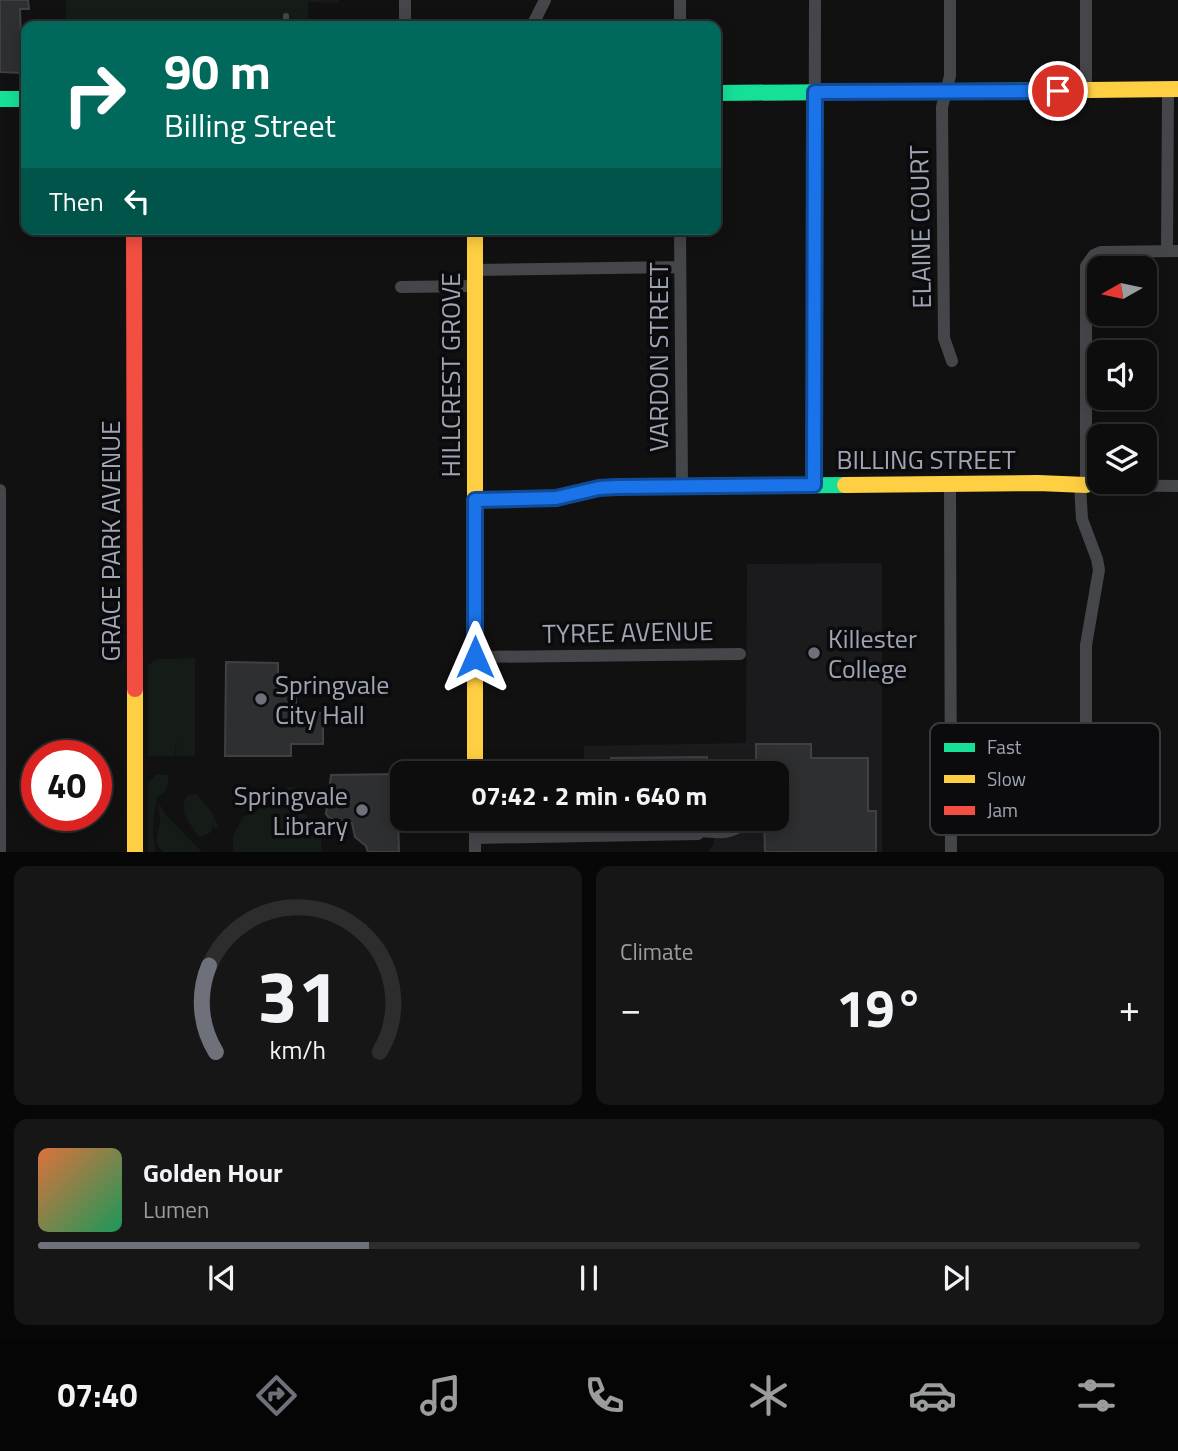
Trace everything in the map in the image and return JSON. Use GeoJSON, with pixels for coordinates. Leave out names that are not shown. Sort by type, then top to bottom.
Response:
{"type":"FeatureCollection","features":[{"type":"Feature","properties":{"kind":"street"},"geometry":{"type":"LineString","coordinates":[[405,0],[405,21]]}},
{"type":"Feature","properties":{"kind":"street"},"geometry":{"type":"LineString","coordinates":[[534,21],[545,0]]}},
{"type":"Feature","properties":{"kind":"street"},"geometry":{"type":"LineString","coordinates":[[680,0],[680,21]]}},
{"type":"Feature","properties":{"kind":"street"},"geometry":{"type":"LineString","coordinates":[[814,485],[815,0]]}},
{"type":"Feature","properties":{"kind":"street","name":"ELAINE COURT"},"geometry":{"type":"LineString","coordinates":[[950,0],[950,76],[942,107],[944,338],[952,361]]}},
{"type":"Feature","properties":{"kind":"street"},"geometry":{"type":"LineString","coordinates":[[1086,0],[1086,91]]}},
{"type":"Feature","properties":{"kind":"street"},"geometry":{"type":"LineString","coordinates":[[721,93],[1173,90],[1172,251],[1101,251],[1094,255],[1086,266],[1082,519],[1099,570],[1086,645],[1086,723]]}},
{"type":"Feature","properties":{"kind":"street"},"geometry":{"type":"LineString","coordinates":[[0,99],[21,99]]}},
{"type":"Feature","properties":{"kind":"street","name":"GRACE PARK AVENUE"},"geometry":{"type":"LineString","coordinates":[[134,235],[135,852]]}},
{"type":"Feature","properties":{"kind":"street","name":"HILLCREST GROVE"},"geometry":{"type":"LineString","coordinates":[[475,235],[475,761]]}},
{"type":"Feature","properties":{"kind":"street","name":"VARDON STREET"},"geometry":{"type":"LineString","coordinates":[[680,235],[682,485]]}},
{"type":"Feature","properties":{"kind":"street"},"geometry":{"type":"LineString","coordinates":[[401,287],[475,278],[680,267]]}},
{"type":"Feature","properties":{"kind":"street"},"geometry":{"type":"LineString","coordinates":[[950,484],[951,723]]}},
{"type":"Feature","properties":{"kind":"street","name":"BILLING STREET"},"geometry":{"type":"LineString","coordinates":[[475,500],[556,498],[599,488],[682,485],[1083,485]]}},
{"type":"Feature","properties":{"kind":"street"},"geometry":{"type":"LineString","coordinates":[[1083,485],[1178,486]]}},
{"type":"Feature","properties":{"kind":"street"},"geometry":{"type":"LineString","coordinates":[[0,491],[0,852]]}},
{"type":"Feature","properties":{"kind":"street","name":"TYREE AVENUE"},"geometry":{"type":"LineString","coordinates":[[475,657],[740,654]]}},
{"type":"Feature","properties":{"kind":"street"},"geometry":{"type":"LineString","coordinates":[[475,831],[475,852]]}},
{"type":"Feature","properties":{"kind":"street"},"geometry":{"type":"LineString","coordinates":[[475,838],[693,834]]}},
{"type":"Feature","properties":{"kind":"lane"},"geometry":{"type":"LineString","coordinates":[[286,16],[286,21]]}},
{"type":"Feature","properties":{"kind":"lane"},"geometry":{"type":"LineString","coordinates":[[694,831],[693,834],[724,836],[741,831]]}},
{"type":"Feature","properties":{"kind":"shaded area"},"geometry":{"type":"Polygon","coordinates":[[[66,0],[339,0],[339,3],[308,2],[308,21],[65,21],[66,0]]]}},
{"type":"Feature","properties":{"kind":"shaded area","name":"Killester College"},"geometry":{"type":"Polygon","coordinates":[[[882,563],[882,852],[708,852],[714,844],[711,831],[789,831],[789,761],[584,761],[584,746],[746,743],[747,564],[882,563]]]}},
{"type":"Feature","properties":{"kind":"shaded area"},"geometry":{"type":"Polygon","coordinates":[[[195,658],[195,756],[175,756],[177,738],[174,756],[148,756],[148,665],[158,659],[195,658]]]}},
{"type":"Feature","properties":{"kind":"shaded area"},"geometry":{"type":"Polygon","coordinates":[[[156,775],[168,775],[168,782],[165,791],[157,798],[153,831],[156,852],[148,852],[148,783],[156,775]]]}},
{"type":"Feature","properties":{"kind":"shaded area"},"geometry":{"type":"Polygon","coordinates":[[[288,787],[296,787],[301,792],[303,809],[288,799],[299,814],[305,814],[321,838],[321,852],[233,852],[233,835],[244,816],[258,810],[288,787]]]}},
{"type":"Feature","properties":{"kind":"shaded area"},"geometry":{"type":"Polygon","coordinates":[[[196,794],[211,811],[218,827],[215,829],[213,826],[210,833],[199,837],[188,821],[183,805],[189,795],[196,794]]]}},
{"type":"Feature","properties":{"kind":"shaded area"},"geometry":{"type":"Polygon","coordinates":[[[159,803],[165,814],[202,852],[163,852],[159,848],[159,803]]]}},
{"type":"Feature","properties":{"kind":"building"},"geometry":{"type":"Polygon","coordinates":[[[0,0],[28,0],[29,9],[20,9],[21,73],[0,72],[0,0]]]}},
{"type":"Feature","properties":{"kind":"building","name":"Springvale City Hall"},"geometry":{"type":"Polygon","coordinates":[[[226,662],[278,663],[278,685],[296,685],[296,713],[323,713],[323,744],[291,744],[291,756],[225,756],[226,662]]]}},
{"type":"Feature","properties":{"kind":"building"},"geometry":{"type":"Polygon","coordinates":[[[756,744],[811,744],[811,758],[868,758],[868,811],[876,811],[876,852],[765,852],[764,831],[789,831],[789,761],[756,761],[756,744]]]}},
{"type":"Feature","properties":{"kind":"building"},"geometry":{"type":"Polygon","coordinates":[[[707,757],[707,761],[611,761],[611,758],[707,757]]]}},
{"type":"Feature","properties":{"kind":"building","name":"Springvale Library"},"geometry":{"type":"Polygon","coordinates":[[[390,774],[390,831],[398,831],[399,852],[368,852],[366,846],[355,837],[352,823],[329,818],[326,814],[331,775],[390,774]]]}},
{"type":"Feature","properties":{"kind":"traffic: fast"},"geometry":{"type":"LineString","coordinates":[[721,93],[1089,90]]}},
{"type":"Feature","properties":{"kind":"traffic: fast"},"geometry":{"type":"LineString","coordinates":[[0,99],[21,99]]}},
{"type":"Feature","properties":{"kind":"traffic: fast"},"geometry":{"type":"LineString","coordinates":[[475,500],[556,498],[599,488],[617,487],[845,485]]}},
{"type":"Feature","properties":{"kind":"traffic: slow"},"geometry":{"type":"LineString","coordinates":[[1089,90],[1178,89]]}},
{"type":"Feature","properties":{"kind":"traffic: slow"},"geometry":{"type":"LineString","coordinates":[[475,235],[475,761]]}},
{"type":"Feature","properties":{"kind":"traffic: slow"},"geometry":{"type":"LineString","coordinates":[[845,485],[1086,485]]}},
{"type":"Feature","properties":{"kind":"traffic: slow"},"geometry":{"type":"LineString","coordinates":[[135,689],[135,852]]}},
{"type":"Feature","properties":{"kind":"traffic: jam"},"geometry":{"type":"LineString","coordinates":[[134,235],[135,689]]}},
{"type":"Feature","properties":{"kind":"place","name":"Killester College"},"geometry":{"type":"Point","coordinates":[814,653]}},
{"type":"Feature","properties":{"kind":"place","name":"Springvale City Hall"},"geometry":{"type":"Point","coordinates":[261,699]}},
{"type":"Feature","properties":{"kind":"place","name":"Springvale Library"},"geometry":{"type":"Point","coordinates":[362,810]}},
{"type":"Feature","properties":{"kind":"route"},"geometry":{"type":"LineString","coordinates":[[475,657],[475,500],[556,498],[599,488],[617,487],[814,485],[815,92],[1058,91]]}}]}
